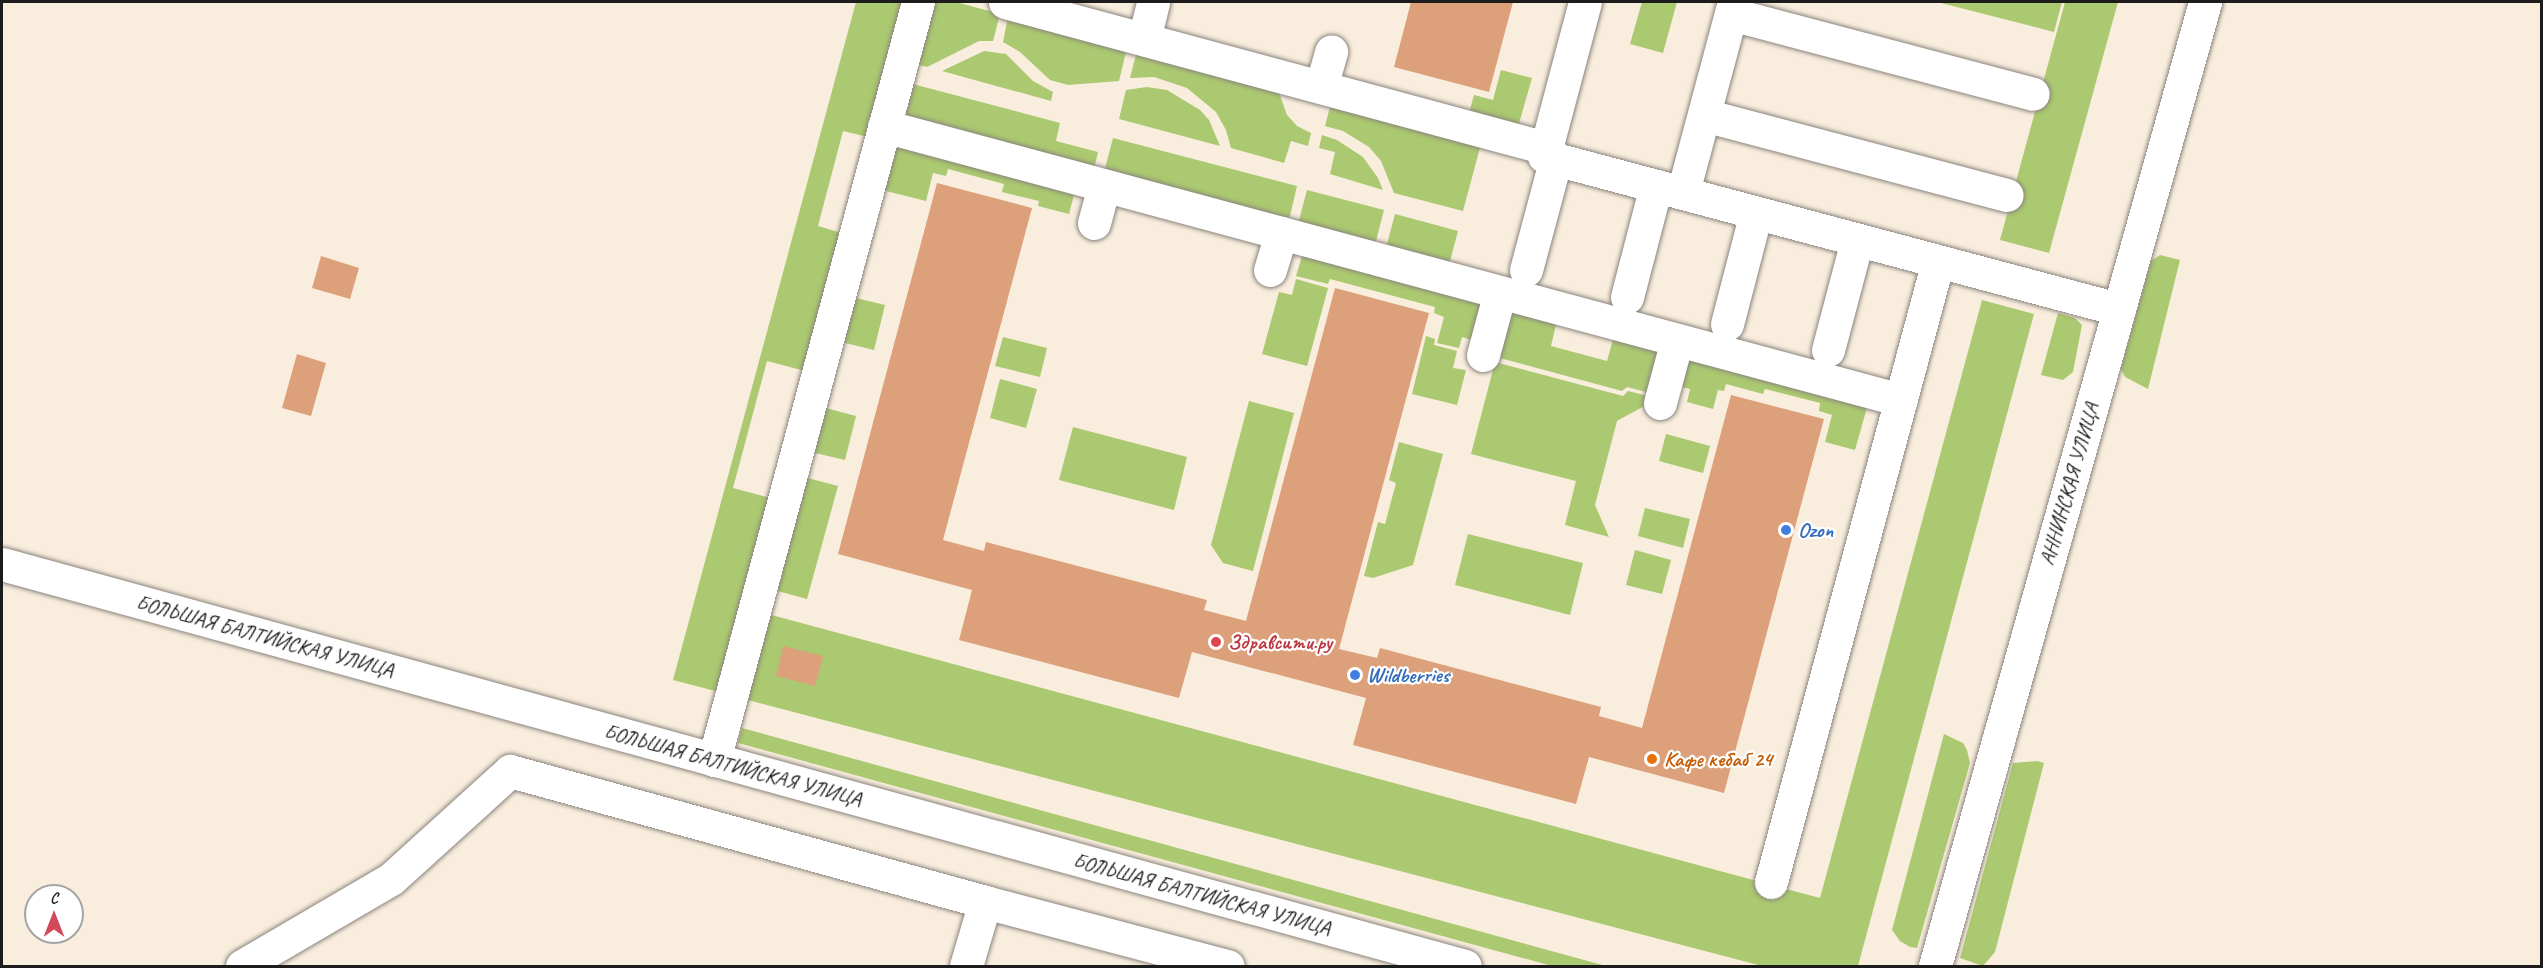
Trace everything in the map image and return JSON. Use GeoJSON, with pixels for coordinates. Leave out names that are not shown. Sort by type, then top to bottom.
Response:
{"type":"FeatureCollection","features":[{"type":"Feature","properties":{"kind":"street"},"geometry":{"type":"LineString","coordinates":[[714,760],[918,2]]}},
{"type":"Feature","properties":{"kind":"street"},"geometry":{"type":"LineString","coordinates":[[1005,2],[1320,87],[1756,213],[2118,309]]}},
{"type":"Feature","properties":{"kind":"street"},"geometry":{"type":"LineString","coordinates":[[1144,39],[1153,2]]}},
{"type":"Feature","properties":{"kind":"street"},"geometry":{"type":"LineString","coordinates":[[1526,270],[1585,2]]}},
{"type":"Feature","properties":{"kind":"street","name":"АННИНСКАЯ УЛИЦА"},"geometry":{"type":"LineString","coordinates":[[1935,966],[2205,2]]}},
{"type":"Feature","properties":{"kind":"street"},"geometry":{"type":"LineString","coordinates":[[1627,297],[1670,189],[1704,115],[1733,8],[2033,94]]}},
{"type":"Feature","properties":{"kind":"street"},"geometry":{"type":"LineString","coordinates":[[1320,87],[1331,51]]}},
{"type":"Feature","properties":{"kind":"street"},"geometry":{"type":"LineString","coordinates":[[1704,115],[2007,195]]}},
{"type":"Feature","properties":{"kind":"street"},"geometry":{"type":"LineString","coordinates":[[884,126],[1901,400]]}},
{"type":"Feature","properties":{"kind":"street"},"geometry":{"type":"LineString","coordinates":[[1094,223],[1104,186]]}},
{"type":"Feature","properties":{"kind":"street"},"geometry":{"type":"LineString","coordinates":[[1727,324],[1756,213]]}},
{"type":"Feature","properties":{"kind":"street"},"geometry":{"type":"LineString","coordinates":[[1270,270],[1281,233]]}},
{"type":"Feature","properties":{"kind":"street"},"geometry":{"type":"LineString","coordinates":[[1828,350],[1857,240]]}},
{"type":"Feature","properties":{"kind":"street"},"geometry":{"type":"LineString","coordinates":[[1771,882],[1938,261]]}},
{"type":"Feature","properties":{"kind":"street"},"geometry":{"type":"LineString","coordinates":[[1483,355],[1500,292]]}},
{"type":"Feature","properties":{"kind":"street"},"geometry":{"type":"LineString","coordinates":[[1660,403],[1677,340]]}},
{"type":"Feature","properties":{"kind":"street","name":"БОЛЬШАЯ БАЛТИЙСКАЯ УЛИЦА"},"geometry":{"type":"LineString","coordinates":[[2,564],[1465,966]]}},
{"type":"Feature","properties":{"kind":"street"},"geometry":{"type":"LineString","coordinates":[[242,966],[391,879],[510,771],[985,902],[1228,966]]}},
{"type":"Feature","properties":{"kind":"street"},"geometry":{"type":"LineString","coordinates":[[966,966],[985,902]]}},
{"type":"Feature","properties":{"kind":"green space"},"geometry":{"type":"Polygon","coordinates":[[[856,2],[905,2],[868,137],[843,131],[818,226],[842,233],[805,371],[767,361],[733,488],[771,498],[719,692],[673,680],[856,2]]]}},
{"type":"Feature","properties":{"kind":"green space"},"geometry":{"type":"Polygon","coordinates":[[[931,2],[956,2],[1000,14],[993,41],[979,41],[927,67],[915,64],[931,2]]]}},
{"type":"Feature","properties":{"kind":"green space"},"geometry":{"type":"Polygon","coordinates":[[[1642,2],[1677,2],[1663,53],[1630,44],[1642,2]]]}},
{"type":"Feature","properties":{"kind":"green space"},"geometry":{"type":"Polygon","coordinates":[[[1937,2],[2062,2],[2054,32],[1937,2]]]}},
{"type":"Feature","properties":{"kind":"green space"},"geometry":{"type":"Polygon","coordinates":[[[2065,2],[2118,2],[2049,253],[2000,240],[2065,2]]]}},
{"type":"Feature","properties":{"kind":"green space"},"geometry":{"type":"Polygon","coordinates":[[[1008,17],[1127,48],[1119,81],[1068,85],[1050,80],[1020,52],[1003,42],[1008,17]]]}},
{"type":"Feature","properties":{"kind":"green space"},"geometry":{"type":"Polygon","coordinates":[[[984,51],[1006,54],[1033,81],[1053,92],[1051,101],[942,71],[984,51]]]}},
{"type":"Feature","properties":{"kind":"green space"},"geometry":{"type":"Polygon","coordinates":[[[1137,51],[1277,87],[1287,115],[1297,126],[1311,133],[1308,146],[1291,141],[1284,163],[1231,148],[1226,130],[1216,112],[1187,88],[1154,77],[1130,78],[1137,51]]]}},
{"type":"Feature","properties":{"kind":"green space"},"geometry":{"type":"Polygon","coordinates":[[[1501,70],[1532,78],[1518,127],[1469,113],[1474,95],[1493,100],[1501,70]]]}},
{"type":"Feature","properties":{"kind":"green space"},"geometry":{"type":"Polygon","coordinates":[[[909,83],[1060,123],[1056,141],[1098,152],[1094,169],[900,117],[909,83]]]}},
{"type":"Feature","properties":{"kind":"green space"},"geometry":{"type":"Polygon","coordinates":[[[1147,87],[1167,90],[1200,110],[1209,120],[1220,146],[1119,119],[1126,90],[1147,87]]]}},
{"type":"Feature","properties":{"kind":"green space"},"geometry":{"type":"Polygon","coordinates":[[[1331,103],[1481,144],[1463,211],[1394,193],[1381,161],[1369,147],[1343,131],[1325,126],[1331,103]]]}},
{"type":"Feature","properties":{"kind":"green space"},"geometry":{"type":"Polygon","coordinates":[[[1322,135],[1337,140],[1363,157],[1378,178],[1383,190],[1330,174],[1335,152],[1319,148],[1322,135]]]}},
{"type":"Feature","properties":{"kind":"green space"},"geometry":{"type":"Polygon","coordinates":[[[1113,138],[1297,186],[1289,220],[1104,172],[1113,138]]]}},
{"type":"Feature","properties":{"kind":"green space"},"geometry":{"type":"Polygon","coordinates":[[[894,143],[1075,191],[1069,214],[1038,206],[1039,201],[1002,192],[1004,184],[948,169],[946,176],[933,173],[926,201],[882,190],[894,143]]]}},
{"type":"Feature","properties":{"kind":"green space"},"geometry":{"type":"Polygon","coordinates":[[[1307,190],[1384,210],[1375,245],[1298,224],[1307,190]]]}},
{"type":"Feature","properties":{"kind":"green space"},"geometry":{"type":"Polygon","coordinates":[[[1395,214],[1458,231],[1449,265],[1386,248],[1395,214]]]}},
{"type":"Feature","properties":{"kind":"green space"},"geometry":{"type":"Polygon","coordinates":[[[1303,253],[1485,302],[1474,341],[1462,337],[1459,348],[1437,343],[1444,317],[1434,313],[1435,307],[1330,279],[1328,284],[1296,276],[1303,253]]]}},
{"type":"Feature","properties":{"kind":"green space"},"geometry":{"type":"Polygon","coordinates":[[[2160,255],[2180,260],[2148,389],[2125,377],[2121,369],[2151,261],[2160,255]]]}},
{"type":"Feature","properties":{"kind":"green space"},"geometry":{"type":"Polygon","coordinates":[[[1296,279],[1328,288],[1307,366],[1262,354],[1279,292],[1292,295],[1296,279]]]}},
{"type":"Feature","properties":{"kind":"green space"},"geometry":{"type":"Polygon","coordinates":[[[852,297],[885,305],[874,350],[841,342],[852,297]]]}},
{"type":"Feature","properties":{"kind":"green space"},"geometry":{"type":"Polygon","coordinates":[[[1982,300],[2034,314],[1858,966],[1762,966],[744,699],[768,614],[1820,898],[1982,300]]]}},
{"type":"Feature","properties":{"kind":"green space"},"geometry":{"type":"Polygon","coordinates":[[[1510,308],[1557,320],[1551,346],[1607,361],[1614,336],[1661,349],[1650,393],[1627,387],[1622,391],[1496,357],[1510,308]]]}},
{"type":"Feature","properties":{"kind":"green space"},"geometry":{"type":"Polygon","coordinates":[[[2058,313],[2075,318],[2082,325],[2073,372],[2063,380],[2041,375],[2058,313]]]}},
{"type":"Feature","properties":{"kind":"green space"},"geometry":{"type":"Polygon","coordinates":[[[1426,336],[1435,339],[1434,345],[1457,351],[1453,368],[1466,370],[1457,405],[1412,394],[1426,336]]]}},
{"type":"Feature","properties":{"kind":"green space"},"geometry":{"type":"Polygon","coordinates":[[[1003,337],[1047,348],[1040,377],[995,366],[1003,337]]]}},
{"type":"Feature","properties":{"kind":"green space"},"geometry":{"type":"Polygon","coordinates":[[[1686,357],[1868,404],[1855,450],[1825,442],[1832,415],[1819,411],[1820,403],[1765,389],[1763,394],[1726,384],[1724,391],[1718,390],[1713,409],[1687,402],[1690,389],[1678,386],[1686,357]]]}},
{"type":"Feature","properties":{"kind":"green space"},"geometry":{"type":"Polygon","coordinates":[[[1495,362],[1623,396],[1628,391],[1648,396],[1646,405],[1617,421],[1595,505],[1609,537],[1565,525],[1576,481],[1471,454],[1495,362]]]}},
{"type":"Feature","properties":{"kind":"green space"},"geometry":{"type":"Polygon","coordinates":[[[1000,379],[1037,389],[1026,428],[990,418],[1000,379]]]}},
{"type":"Feature","properties":{"kind":"green space"},"geometry":{"type":"Polygon","coordinates":[[[1249,401],[1294,413],[1253,571],[1223,563],[1211,545],[1249,401]]]}},
{"type":"Feature","properties":{"kind":"green space"},"geometry":{"type":"Polygon","coordinates":[[[822,407],[856,416],[845,460],[811,452],[822,407]]]}},
{"type":"Feature","properties":{"kind":"green space"},"geometry":{"type":"Polygon","coordinates":[[[1073,427],[1187,457],[1174,510],[1059,480],[1073,427]]]}},
{"type":"Feature","properties":{"kind":"green space"},"geometry":{"type":"Polygon","coordinates":[[[1666,434],[1710,446],[1703,473],[1659,461],[1666,434]]]}},
{"type":"Feature","properties":{"kind":"green space"},"geometry":{"type":"Polygon","coordinates":[[[1399,442],[1443,454],[1413,565],[1373,578],[1364,576],[1378,522],[1385,524],[1396,483],[1389,480],[1399,442]]]}},
{"type":"Feature","properties":{"kind":"green space"},"geometry":{"type":"Polygon","coordinates":[[[804,477],[838,486],[807,599],[774,590],[804,477]]]}},
{"type":"Feature","properties":{"kind":"green space"},"geometry":{"type":"Polygon","coordinates":[[[1645,508],[1690,519],[1683,548],[1638,536],[1645,508]]]}},
{"type":"Feature","properties":{"kind":"green space"},"geometry":{"type":"Polygon","coordinates":[[[1468,534],[1583,563],[1570,615],[1455,585],[1468,534]]]}},
{"type":"Feature","properties":{"kind":"green space"},"geometry":{"type":"Polygon","coordinates":[[[1635,550],[1671,560],[1662,594],[1626,585],[1635,550]]]}},
{"type":"Feature","properties":{"kind":"green space"},"geometry":{"type":"Polygon","coordinates":[[[742,728],[1606,966],[1552,966],[738,743],[742,728]]]}},
{"type":"Feature","properties":{"kind":"green space"},"geometry":{"type":"Polygon","coordinates":[[[1944,734],[1963,743],[1970,763],[1917,948],[1910,947],[1900,941],[1892,930],[1944,734]]]}},
{"type":"Feature","properties":{"kind":"green space"},"geometry":{"type":"Polygon","coordinates":[[[2037,761],[2044,763],[1995,952],[1983,966],[1960,958],[2013,763],[2037,761]]]}},
{"type":"Feature","properties":{"kind":"building"},"geometry":{"type":"Polygon","coordinates":[[[1411,2],[1513,2],[1489,92],[1394,67],[1411,2]]]}},
{"type":"Feature","properties":{"kind":"building"},"geometry":{"type":"Polygon","coordinates":[[[937,183],[1032,208],[943,540],[984,551],[986,542],[1207,600],[1204,610],[1246,621],[1335,288],[1429,313],[1339,649],[1377,658],[1380,648],[1601,707],[1599,716],[1642,728],[1731,395],[1824,419],[1724,793],[1589,757],[1576,804],[1353,745],[1366,698],[1192,652],[1179,698],[959,640],[972,590],[838,554],[937,183]]]}},
{"type":"Feature","properties":{"kind":"building"},"geometry":{"type":"Polygon","coordinates":[[[321,256],[359,268],[350,299],[312,288],[321,256]]]}},
{"type":"Feature","properties":{"kind":"building"},"geometry":{"type":"Polygon","coordinates":[[[297,354],[326,363],[311,416],[282,408],[297,354]]]}},
{"type":"Feature","properties":{"kind":"building"},"geometry":{"type":"Polygon","coordinates":[[[783,646],[823,656],[815,686],[776,676],[783,646]]]}},
{"type":"Feature","properties":{"kind":"place","name":"Ozon"},"geometry":{"type":"Point","coordinates":[1786,530]}},
{"type":"Feature","properties":{"kind":"place","name":"Здравсити.ру"},"geometry":{"type":"Point","coordinates":[1216,642]}},
{"type":"Feature","properties":{"kind":"place","name":"Wildberries"},"geometry":{"type":"Point","coordinates":[1355,675]}},
{"type":"Feature","properties":{"kind":"place","name":"Кафе кебаб 24"},"geometry":{"type":"Point","coordinates":[1652,759]}}]}
